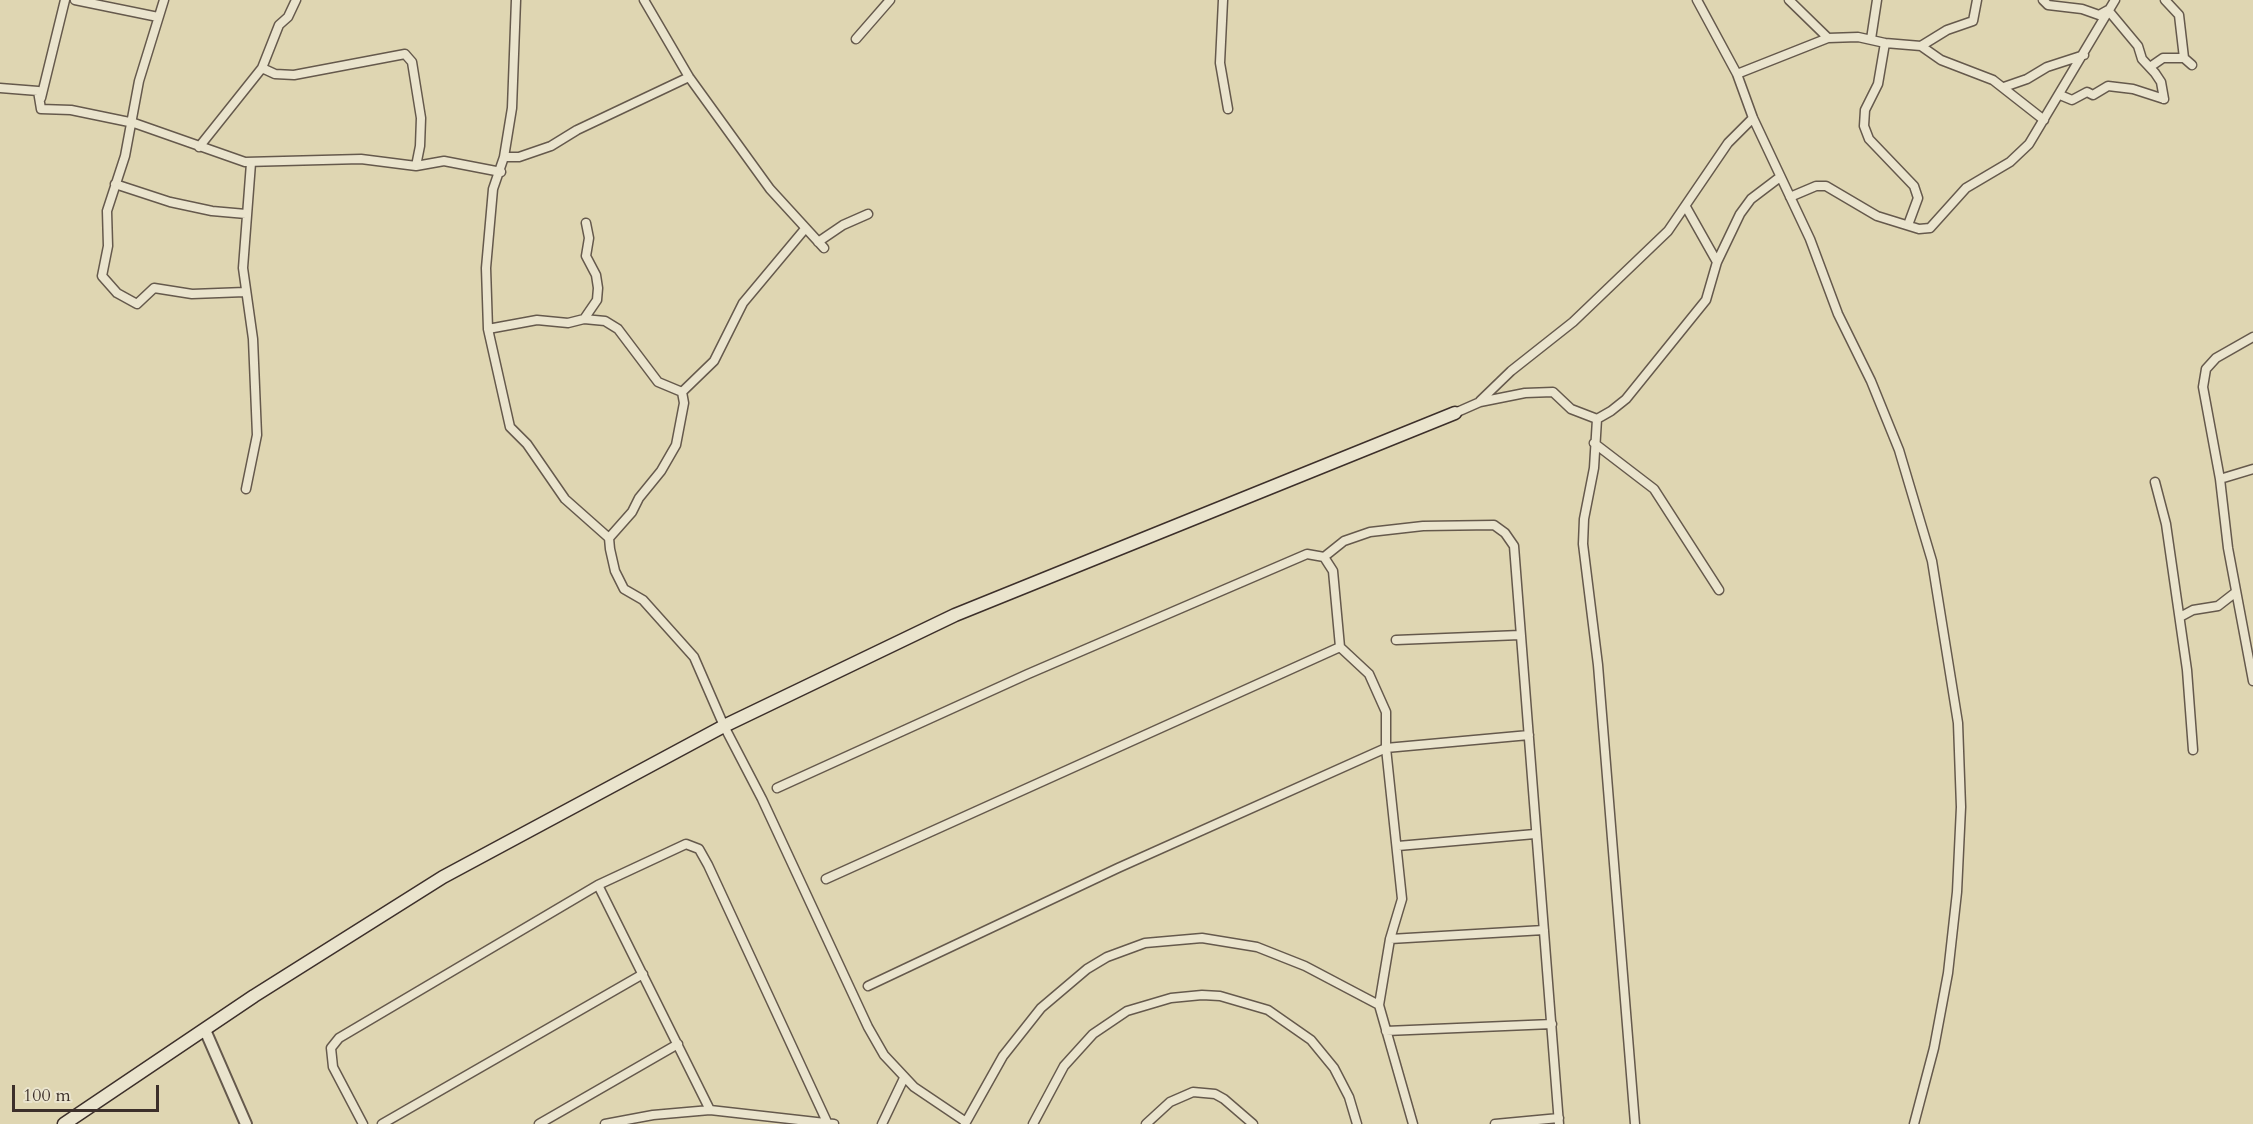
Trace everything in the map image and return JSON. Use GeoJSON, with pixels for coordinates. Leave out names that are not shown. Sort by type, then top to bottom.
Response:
{"type":"FeatureCollection","features":[{"type":"Feature","properties":{"kind":"main road"},"geometry":{"type":"LineString","coordinates":[[64,1124],[205,1030],[443,878],[724,726],[955,615],[1455,413]]}},
{"type":"Feature","properties":{"kind":"street"},"geometry":{"type":"LineString","coordinates":[[65,0],[41,98],[41,109],[71,110],[130,122],[237,161],[361,159],[416,166],[452,162],[501,172]]}},
{"type":"Feature","properties":{"kind":"street"},"geometry":{"type":"LineString","coordinates":[[75,0],[158,17]]}},
{"type":"Feature","properties":{"kind":"street"},"geometry":{"type":"LineString","coordinates":[[164,0],[139,81],[125,156],[107,212],[108,246],[102,273],[117,293],[137,304],[154,288],[192,294],[245,292]]}},
{"type":"Feature","properties":{"kind":"street"},"geometry":{"type":"LineString","coordinates":[[199,147],[262,68],[279,25],[288,17],[296,0]]}},
{"type":"Feature","properties":{"kind":"street"},"geometry":{"type":"LineString","coordinates":[[516,0],[512,108],[501,172],[493,189],[486,268],[489,329],[510,427],[527,444],[565,499],[609,538],[618,580],[624,589],[644,600],[694,657],[724,726],[762,799],[868,1028],[884,1055],[904,1078],[935,1103],[966,1123],[1003,1056],[1041,1008],[1087,969],[1107,957],[1145,943],[1173,939],[1202,938],[1257,947],[1305,966],[1379,1005]]}},
{"type":"Feature","properties":{"kind":"street"},"geometry":{"type":"LineString","coordinates":[[644,0],[689,76],[770,189],[804,230],[821,245],[868,214]]}},
{"type":"Feature","properties":{"kind":"street"},"geometry":{"type":"LineString","coordinates":[[856,39],[890,0]]}},
{"type":"Feature","properties":{"kind":"street"},"geometry":{"type":"LineString","coordinates":[[1223,0],[1220,63],[1228,109]]}},
{"type":"Feature","properties":{"kind":"street"},"geometry":{"type":"LineString","coordinates":[[1697,0],[1737,74],[1753,118],[1790,197],[1838,314],[1871,381],[1916,502],[1932,561],[1958,723],[1961,807],[1956,904],[1948,973],[1934,1048],[1914,1124]]}},
{"type":"Feature","properties":{"kind":"street"},"geometry":{"type":"LineString","coordinates":[[1789,0],[1828,38]]}},
{"type":"Feature","properties":{"kind":"street"},"geometry":{"type":"LineString","coordinates":[[1871,39],[1877,0]]}},
{"type":"Feature","properties":{"kind":"street"},"geometry":{"type":"LineString","coordinates":[[1921,46],[1947,30],[1975,23],[1977,0]]}},
{"type":"Feature","properties":{"kind":"street"},"geometry":{"type":"LineString","coordinates":[[2043,0],[2048,5],[2082,9],[2099,15],[2108,10]]}},
{"type":"Feature","properties":{"kind":"street"},"geometry":{"type":"LineString","coordinates":[[2165,0],[2179,15],[2184,58],[2192,66]]}},
{"type":"Feature","properties":{"kind":"street"},"geometry":{"type":"LineString","coordinates":[[1790,197],[1816,186],[1826,186],[1877,216],[1908,225],[1930,228],[1937,223],[1966,188],[2010,162],[2029,144],[2084,55],[2114,1]]}},
{"type":"Feature","properties":{"kind":"street"},"geometry":{"type":"LineString","coordinates":[[2060,95],[2072,100],[2087,92],[2093,95],[2108,86],[2133,89],[2164,99],[2161,82],[2142,59],[2138,46],[2108,10]]}},
{"type":"Feature","properties":{"kind":"street"},"geometry":{"type":"LineString","coordinates":[[1737,74],[1828,38],[1871,39],[1885,43],[1921,46],[1941,60],[1993,80],[2044,120]]}},
{"type":"Feature","properties":{"kind":"street"},"geometry":{"type":"LineString","coordinates":[[1885,43],[1878,84],[1865,110],[1864,126],[1869,139],[1914,186],[1918,198],[1908,225]]}},
{"type":"Feature","properties":{"kind":"street"},"geometry":{"type":"LineString","coordinates":[[262,68],[275,74],[294,75],[405,54],[412,63],[420,110],[420,146],[416,166]]}},
{"type":"Feature","properties":{"kind":"street"},"geometry":{"type":"LineString","coordinates":[[2004,87],[2027,79],[2047,67],[2084,55]]}},
{"type":"Feature","properties":{"kind":"street"},"geometry":{"type":"LineString","coordinates":[[2150,67],[2163,58],[2184,58]]}},
{"type":"Feature","properties":{"kind":"street"},"geometry":{"type":"LineString","coordinates":[[504,157],[519,157],[551,146],[577,130],[689,76]]}},
{"type":"Feature","properties":{"kind":"street"},"geometry":{"type":"LineString","coordinates":[[0,88],[38,91],[41,98]]}},
{"type":"Feature","properties":{"kind":"street"},"geometry":{"type":"LineString","coordinates":[[1480,402],[1511,371],[1573,322],[1668,231],[1686,207],[1697,185],[1728,143],[1753,118]]}},
{"type":"Feature","properties":{"kind":"street"},"geometry":{"type":"LineString","coordinates":[[246,489],[257,435],[253,339],[243,268],[251,162]]}},
{"type":"Feature","properties":{"kind":"street"},"geometry":{"type":"LineString","coordinates":[[1635,1124],[1598,665],[1583,544],[1584,519],[1594,468],[1597,419],[1626,399],[1707,300],[1717,262],[1740,214],[1751,199],[1780,177]]}},
{"type":"Feature","properties":{"kind":"street"},"geometry":{"type":"LineString","coordinates":[[115,184],[171,202],[212,211],[246,214]]}},
{"type":"Feature","properties":{"kind":"street"},"geometry":{"type":"LineString","coordinates":[[1686,207],[1717,262]]}},
{"type":"Feature","properties":{"kind":"street"},"geometry":{"type":"LineString","coordinates":[[584,319],[597,300],[598,288],[596,275],[586,256],[590,238],[586,223]]}},
{"type":"Feature","properties":{"kind":"street"},"geometry":{"type":"LineString","coordinates":[[682,392],[714,361],[743,303],[804,230]]}},
{"type":"Feature","properties":{"kind":"street"},"geometry":{"type":"LineString","coordinates":[[489,329],[537,320],[567,323],[584,319],[605,321],[618,329],[658,382],[682,392]]}},
{"type":"Feature","properties":{"kind":"street"},"geometry":{"type":"LineString","coordinates":[[2253,337],[2216,358],[2206,369],[2203,387],[2220,479],[2236,592],[2253,681]]}},
{"type":"Feature","properties":{"kind":"street"},"geometry":{"type":"LineString","coordinates":[[609,538],[633,512],[639,498],[674,449],[684,403],[682,392]]}},
{"type":"Feature","properties":{"kind":"street"},"geometry":{"type":"LineString","coordinates":[[1455,413],[1480,402],[1525,393],[1552,392],[1571,409],[1597,419]]}},
{"type":"Feature","properties":{"kind":"street"},"geometry":{"type":"LineString","coordinates":[[1594,443],[1654,489],[1719,590]]}},
{"type":"Feature","properties":{"kind":"street"},"geometry":{"type":"LineString","coordinates":[[2220,479],[2253,469]]}},
{"type":"Feature","properties":{"kind":"street"},"geometry":{"type":"LineString","coordinates":[[2155,482],[2166,524],[2180,617],[2187,670],[2193,750]]}},
{"type":"Feature","properties":{"kind":"street"},"geometry":{"type":"LineString","coordinates":[[777,788],[1028,674],[1307,554],[1324,557],[1344,541],[1370,532],[1423,526],[1494,525],[1505,533],[1514,546],[1559,1121],[1495,1124]]}},
{"type":"Feature","properties":{"kind":"street"},"geometry":{"type":"LineString","coordinates":[[1324,557],[1332,572],[1340,647],[1369,674],[1386,712],[1386,748],[1402,898],[1390,939],[1379,1005],[1413,1124]]}},
{"type":"Feature","properties":{"kind":"street"},"geometry":{"type":"LineString","coordinates":[[2180,617],[2193,610],[2218,606],[2236,592]]}},
{"type":"Feature","properties":{"kind":"street"},"geometry":{"type":"LineString","coordinates":[[1396,640],[1520,635]]}},
{"type":"Feature","properties":{"kind":"street"},"geometry":{"type":"LineString","coordinates":[[826,879],[1340,647]]}},
{"type":"Feature","properties":{"kind":"street"},"geometry":{"type":"LineString","coordinates":[[868,986],[1118,868],[1386,748],[1529,735]]}},
{"type":"Feature","properties":{"kind":"street"},"geometry":{"type":"LineString","coordinates":[[1398,846],[1535,834]]}},
{"type":"Feature","properties":{"kind":"street"},"geometry":{"type":"LineString","coordinates":[[363,1124],[333,1067],[331,1048],[339,1038],[598,885],[686,844],[699,849],[708,865],[830,1123]]}},
{"type":"Feature","properties":{"kind":"street"},"geometry":{"type":"LineString","coordinates":[[598,885],[710,1110]]}},
{"type":"Feature","properties":{"kind":"street"},"geometry":{"type":"LineString","coordinates":[[1390,939],[1544,930]]}},
{"type":"Feature","properties":{"kind":"street"},"geometry":{"type":"LineString","coordinates":[[382,1124],[643,974]]}},
{"type":"Feature","properties":{"kind":"street"},"geometry":{"type":"LineString","coordinates":[[1032,1124],[1064,1066],[1093,1034],[1127,1011],[1172,998],[1202,995],[1220,996],[1268,1010],[1311,1040],[1334,1068],[1349,1097],[1358,1124]]}},
{"type":"Feature","properties":{"kind":"street"},"geometry":{"type":"LineString","coordinates":[[1386,1031],[1552,1024]]}},
{"type":"Feature","properties":{"kind":"street"},"geometry":{"type":"LineString","coordinates":[[205,1030],[246,1124]]}},
{"type":"Feature","properties":{"kind":"street"},"geometry":{"type":"LineString","coordinates":[[539,1124],[678,1044]]}},
{"type":"Feature","properties":{"kind":"street"},"geometry":{"type":"LineString","coordinates":[[882,1124],[904,1078]]}},
{"type":"Feature","properties":{"kind":"street"},"geometry":{"type":"LineString","coordinates":[[1146,1124],[1170,1102],[1193,1092],[1215,1094],[1253,1124]]}},
{"type":"Feature","properties":{"kind":"street"},"geometry":{"type":"LineString","coordinates":[[605,1124],[653,1115],[710,1110],[830,1123]]}}]}
